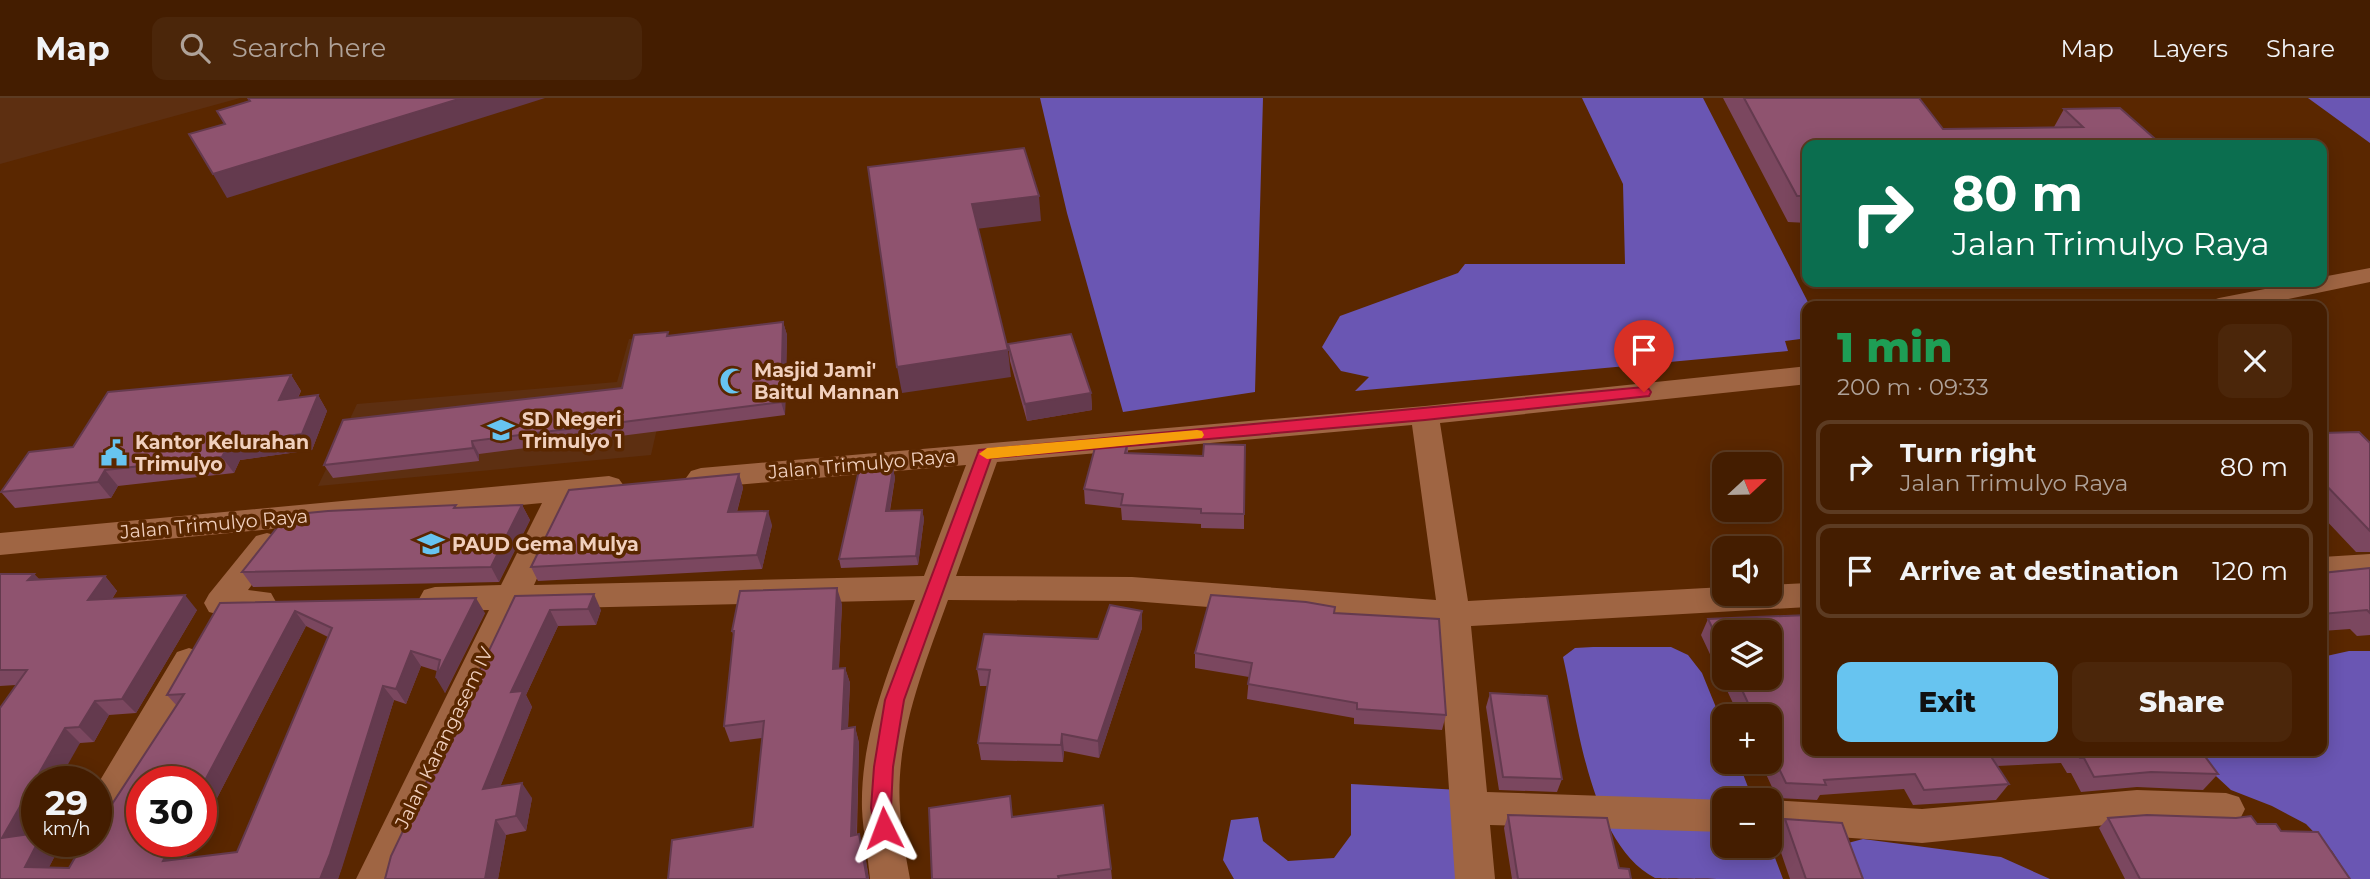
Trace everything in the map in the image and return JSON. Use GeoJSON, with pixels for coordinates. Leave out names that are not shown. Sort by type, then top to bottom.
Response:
{"type":"FeatureCollection","features":[{"type":"Feature","properties":{"kind":"street"},"geometry":{"type":"LineString","coordinates":[[2327,284],[2370,275]]}},
{"type":"Feature","properties":{"kind":"street"},"geometry":{"type":"LineString","coordinates":[[2243,301],[2312,287]]}},
{"type":"Feature","properties":{"kind":"street","name":"Jalan Trimulyo Raya"},"geometry":{"type":"LineString","coordinates":[[672,481],[1425,415],[1802,376]]}},
{"type":"Feature","properties":{"kind":"street"},"geometry":{"type":"LineString","coordinates":[[1425,415],[1454,614],[1475,879]]}},
{"type":"Feature","properties":{"kind":"street"},"geometry":{"type":"LineString","coordinates":[[890,879],[881,808],[883,767],[895,700],[985,454]]}},
{"type":"Feature","properties":{"kind":"street","name":"Jalan Trimulyo Raya"},"geometry":{"type":"LineString","coordinates":[[0,544],[631,484]]}},
{"type":"Feature","properties":{"kind":"street","name":"Jalan Karangasem IV"},"geometry":{"type":"LineString","coordinates":[[376,879],[564,490]]}},
{"type":"Feature","properties":{"kind":"street"},"geometry":{"type":"LineString","coordinates":[[112,794],[220,603],[289,516]]}},
{"type":"Feature","properties":{"kind":"street"},"geometry":{"type":"LineString","coordinates":[[2327,569],[2370,566]]}},
{"type":"Feature","properties":{"kind":"street"},"geometry":{"type":"LineString","coordinates":[[401,600],[935,588],[1132,589],[1454,614],[1802,595]]}},
{"type":"Feature","properties":{"kind":"street"},"geometry":{"type":"LineString","coordinates":[[220,603],[290,602]]}},
{"type":"Feature","properties":{"kind":"street"},"geometry":{"type":"LineString","coordinates":[[1782,817],[1922,826],[2137,807],[2225,809]]}},
{"type":"Feature","properties":{"kind":"street"},"geometry":{"type":"LineString","coordinates":[[1471,808],[1712,816]]}},
{"type":"Feature","properties":{"kind":"shaded area"},"geometry":{"type":"Polygon","coordinates":[[[0,98],[240,98],[0,164],[0,98]]]}},
{"type":"Feature","properties":{"kind":"shaded area"},"geometry":{"type":"Polygon","coordinates":[[[1040,98],[1263,98],[1255,392],[1123,412],[1067,213],[1040,98]]]}},
{"type":"Feature","properties":{"kind":"shaded area"},"geometry":{"type":"Polygon","coordinates":[[[1582,98],[1703,98],[1807,301],[1802,301],[1802,339],[1785,341],[1788,351],[1355,391],[1369,377],[1341,371],[1322,347],[1340,316],[1458,273],[1465,264],[1625,264],[1623,184],[1582,98]]]}},
{"type":"Feature","properties":{"kind":"shaded area"},"geometry":{"type":"Polygon","coordinates":[[[2308,98],[2370,98],[2370,143],[2308,98]]]}},
{"type":"Feature","properties":{"kind":"shaded area","name":"SD Negeri Trimulyo 1"},"geometry":{"type":"Polygon","coordinates":[[[678,335],[651,455],[318,486],[357,404],[617,382],[629,339],[678,335]]]}},
{"type":"Feature","properties":{"kind":"shaded area"},"geometry":{"type":"Polygon","coordinates":[[[1671,647],[1688,655],[1702,673],[1715,704],[1712,704],[1712,774],[1743,774],[1748,788],[1712,788],[1712,858],[1775,858],[1783,879],[1655,878],[1633,861],[1615,838],[1590,779],[1563,657],[1575,648],[1671,647]]]}},
{"type":"Feature","properties":{"kind":"shaded area"},"geometry":{"type":"Polygon","coordinates":[[[2349,651],[2370,651],[2370,879],[2350,879],[2332,851],[2306,824],[2272,806],[2231,790],[2194,756],[2327,756],[2327,656],[2349,651]]]}},
{"type":"Feature","properties":{"kind":"shaded area"},"geometry":{"type":"Polygon","coordinates":[[[1351,784],[1460,790],[1463,879],[1234,879],[1223,860],[1231,820],[1258,817],[1263,841],[1288,861],[1334,858],[1351,835],[1351,784]]]}},
{"type":"Feature","properties":{"kind":"shaded area"},"geometry":{"type":"Polygon","coordinates":[[[1863,839],[2001,857],[2050,879],[1852,879],[1848,843],[1863,839]]]}},
{"type":"Feature","properties":{"kind":"building"},"geometry":{"type":"Polygon","coordinates":[[[248,98],[462,98],[213,174],[189,134],[225,124],[217,111],[250,101],[248,98]]]}},
{"type":"Feature","properties":{"kind":"building"},"geometry":{"type":"Polygon","coordinates":[[[1744,98],[1919,98],[1943,129],[2083,127],[2064,109],[2120,108],[2156,140],[1802,140],[1802,196],[1797,196],[1744,98]]]}},
{"type":"Feature","properties":{"kind":"building"},"geometry":{"type":"Polygon","coordinates":[[[1024,148],[1039,196],[972,204],[1008,350],[897,367],[868,167],[1024,148]]]}},
{"type":"Feature","properties":{"kind":"building"},"geometry":{"type":"Polygon","coordinates":[[[783,322],[781,402],[472,441],[473,448],[324,465],[343,420],[622,388],[634,335],[668,332],[667,336],[783,322]]]}},
{"type":"Feature","properties":{"kind":"building"},"geometry":{"type":"Polygon","coordinates":[[[1071,334],[1091,393],[1025,404],[1008,344],[1071,334]]]}},
{"type":"Feature","properties":{"kind":"building"},"geometry":{"type":"Polygon","coordinates":[[[291,375],[279,400],[318,395],[302,434],[229,444],[222,457],[105,470],[98,482],[1,492],[29,452],[73,447],[108,392],[291,375]]]}},
{"type":"Feature","properties":{"kind":"building"},"geometry":{"type":"Polygon","coordinates":[[[2359,432],[2370,443],[2370,531],[2327,486],[2327,433],[2359,432]]]}},
{"type":"Feature","properties":{"kind":"building"},"geometry":{"type":"Polygon","coordinates":[[[1097,440],[1128,441],[1125,453],[1203,456],[1204,444],[1245,445],[1244,514],[1201,513],[1201,509],[1121,505],[1123,494],[1084,489],[1097,440]]]}},
{"type":"Feature","properties":{"kind":"building"},"geometry":{"type":"Polygon","coordinates":[[[893,469],[886,511],[922,510],[916,556],[839,559],[859,470],[893,469]]]}},
{"type":"Feature","properties":{"kind":"building"},"geometry":{"type":"Polygon","coordinates":[[[739,474],[728,512],[768,511],[757,555],[531,567],[569,490],[739,474]]]}},
{"type":"Feature","properties":{"kind":"building"},"geometry":{"type":"Polygon","coordinates":[[[456,505],[454,508],[522,505],[491,567],[242,572],[287,515],[456,505]]]}},
{"type":"Feature","properties":{"kind":"building"},"geometry":{"type":"Polygon","coordinates":[[[2370,568],[2370,613],[2367,610],[2327,614],[2327,572],[2370,568]]]}},
{"type":"Feature","properties":{"kind":"building"},"geometry":{"type":"Polygon","coordinates":[[[0,574],[34,574],[28,580],[105,576],[88,600],[185,595],[122,699],[95,701],[79,727],[65,728],[43,766],[21,766],[21,805],[2,838],[21,835],[21,857],[30,857],[25,867],[69,868],[75,857],[112,857],[112,804],[126,783],[126,857],[165,857],[163,861],[217,857],[217,854],[237,852],[332,628],[295,611],[213,766],[137,766],[184,694],[167,695],[220,603],[476,598],[436,678],[440,660],[411,651],[396,689],[383,686],[320,879],[0,879],[0,708],[27,670],[0,670],[0,574]]]}},
{"type":"Feature","properties":{"kind":"building"},"geometry":{"type":"Polygon","coordinates":[[[837,588],[833,669],[845,668],[842,729],[855,727],[851,836],[859,834],[867,879],[668,879],[672,840],[753,827],[764,721],[724,726],[732,631],[740,591],[837,588]]]}},
{"type":"Feature","properties":{"kind":"building"},"geometry":{"type":"Polygon","coordinates":[[[594,594],[588,609],[550,610],[511,692],[523,691],[483,789],[522,783],[516,816],[496,820],[485,879],[385,879],[391,856],[515,596],[594,594]]]}},
{"type":"Feature","properties":{"kind":"building"},"geometry":{"type":"Polygon","coordinates":[[[1211,595],[1306,602],[1335,607],[1334,613],[1439,619],[1446,715],[1357,709],[1357,703],[1248,684],[1252,663],[1195,653],[1211,595]]]}},
{"type":"Feature","properties":{"kind":"building"},"geometry":{"type":"Polygon","coordinates":[[[1110,605],[1142,611],[1098,741],[1062,734],[1061,745],[978,743],[990,670],[977,669],[984,634],[1098,639],[1110,605]]]}},
{"type":"Feature","properties":{"kind":"building"},"geometry":{"type":"Polygon","coordinates":[[[1802,615],[1802,756],[1991,756],[2009,784],[1924,790],[1915,774],[1824,780],[1826,785],[1786,783],[1782,774],[1782,704],[1748,704],[1742,690],[1782,690],[1782,620],[1712,620],[1712,627],[1708,619],[1802,615]]]}},
{"type":"Feature","properties":{"kind":"building"},"geometry":{"type":"Polygon","coordinates":[[[1490,693],[1547,696],[1562,779],[1503,777],[1490,693]]]}},
{"type":"Feature","properties":{"kind":"building"},"geometry":{"type":"Polygon","coordinates":[[[2079,756],[2205,756],[2218,774],[2151,772],[2094,777],[2084,758],[2079,756]]]}},
{"type":"Feature","properties":{"kind":"building"},"geometry":{"type":"Polygon","coordinates":[[[1010,796],[1012,817],[1103,805],[1111,869],[1058,876],[1059,879],[932,879],[929,808],[1010,796]]]}},
{"type":"Feature","properties":{"kind":"building"},"geometry":{"type":"Polygon","coordinates":[[[1508,815],[1607,818],[1619,868],[1629,869],[1631,879],[1518,879],[1508,815]]]}},
{"type":"Feature","properties":{"kind":"building"},"geometry":{"type":"Polygon","coordinates":[[[2147,815],[2236,818],[2251,816],[2257,824],[2276,824],[2281,831],[2318,832],[2350,879],[2140,879],[2108,818],[2147,815]]]}},
{"type":"Feature","properties":{"kind":"building"},"geometry":{"type":"Polygon","coordinates":[[[1785,819],[1842,823],[1863,879],[1806,879],[1785,819]]]}},
{"type":"Feature","properties":{"kind":"slow traffic"},"geometry":{"type":"LineString","coordinates":[[987,454],[1197,435]]}},
{"type":"Feature","properties":{"kind":"place","name":"Masjid Jami' Baitul Mannan"},"geometry":{"type":"Point","coordinates":[733,381]}},
{"type":"Feature","properties":{"kind":"place","name":"SD Negeri Trimulyo 1"},"geometry":{"type":"Point","coordinates":[501,430]}},
{"type":"Feature","properties":{"kind":"place","name":"Kantor Kelurahan Trimulyo"},"geometry":{"type":"Point","coordinates":[114,453]}},
{"type":"Feature","properties":{"kind":"place","name":"PAUD Gema Mulya"},"geometry":{"type":"Point","coordinates":[431,544]}},
{"type":"Feature","properties":{"kind":"route"},"geometry":{"type":"LineString","coordinates":[[884,828],[881,808],[883,767],[895,700],[985,454],[1425,415],[1644,392]]}}]}
